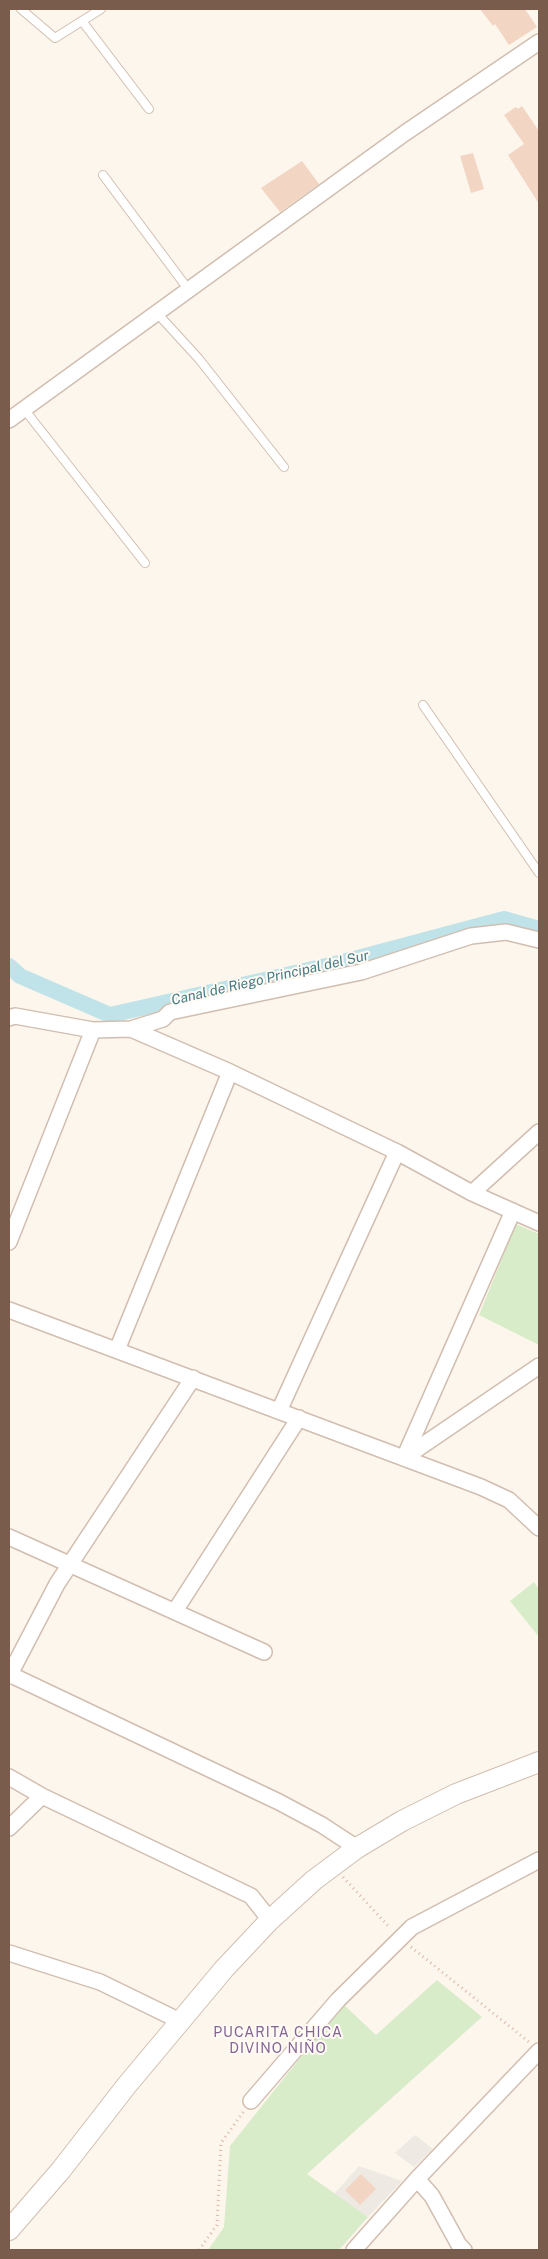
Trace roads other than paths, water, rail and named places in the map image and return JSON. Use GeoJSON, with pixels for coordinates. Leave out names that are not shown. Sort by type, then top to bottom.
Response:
{"type":"FeatureCollection","features":[{"type":"Feature","properties":{"kind":"street"},"geometry":{"type":"LineString","coordinates":[[9,420],[405,133],[539,42]]}},
{"type":"Feature","properties":{"kind":"street"},"geometry":{"type":"LineString","coordinates":[[9,1018],[15,1016],[93,1030],[132,1028],[162,1019],[170,1012],[361,972],[471,936],[506,932],[539,940]]}},
{"type":"Feature","properties":{"kind":"street"},"geometry":{"type":"LineString","coordinates":[[132,1028],[230,1072],[397,1152],[472,1193],[539,1223]]}},
{"type":"Feature","properties":{"kind":"street"},"geometry":{"type":"LineString","coordinates":[[9,1242],[93,1030]]}},
{"type":"Feature","properties":{"kind":"street"},"geometry":{"type":"LineString","coordinates":[[117,1350],[230,1072]]}},
{"type":"Feature","properties":{"kind":"street"},"geometry":{"type":"LineString","coordinates":[[472,1193],[539,1132]]}},
{"type":"Feature","properties":{"kind":"street"},"geometry":{"type":"LineString","coordinates":[[279,1411],[397,1152]]}},
{"type":"Feature","properties":{"kind":"street"},"geometry":{"type":"LineString","coordinates":[[404,1458],[513,1211]]}},
{"type":"Feature","properties":{"kind":"street"},"geometry":{"type":"LineString","coordinates":[[9,1310],[481,1487],[509,1500],[539,1528]]}},
{"type":"Feature","properties":{"kind":"street"},"geometry":{"type":"LineString","coordinates":[[404,1458],[539,1366]]}},
{"type":"Feature","properties":{"kind":"street"},"geometry":{"type":"LineString","coordinates":[[193,1378],[57,1584],[9,1675],[279,1802],[322,1825],[357,1848]]}},
{"type":"Feature","properties":{"kind":"street"},"geometry":{"type":"LineString","coordinates":[[174,1612],[299,1418]]}},
{"type":"Feature","properties":{"kind":"street"},"geometry":{"type":"LineString","coordinates":[[9,1537],[264,1652]]}},
{"type":"Feature","properties":{"kind":"street"},"geometry":{"type":"LineString","coordinates":[[9,2230],[61,2170],[180,2021],[270,1920],[314,1880],[357,1848],[402,1820],[456,1794],[539,1762]]}},
{"type":"Feature","properties":{"kind":"street"},"geometry":{"type":"LineString","coordinates":[[9,1778],[42,1796],[251,1896],[270,1920]]}},
{"type":"Feature","properties":{"kind":"street"},"geometry":{"type":"LineString","coordinates":[[9,1828],[42,1796]]}},
{"type":"Feature","properties":{"kind":"street"},"geometry":{"type":"LineString","coordinates":[[251,2102],[338,2000],[412,1927],[539,1860]]}},
{"type":"Feature","properties":{"kind":"street"},"geometry":{"type":"LineString","coordinates":[[9,1953],[100,1982],[180,2021]]}},
{"type":"Feature","properties":{"kind":"street"},"geometry":{"type":"LineString","coordinates":[[354,2250],[536,2048]]}},
{"type":"Feature","properties":{"kind":"street"},"geometry":{"type":"LineString","coordinates":[[417,2179],[432,2196],[459,2245],[464,2250]]}},
{"type":"Feature","properties":{"kind":"lane"},"geometry":{"type":"LineString","coordinates":[[22,9],[55,38],[101,9]]}},
{"type":"Feature","properties":{"kind":"lane"},"geometry":{"type":"LineString","coordinates":[[82,21],[149,109]]}},
{"type":"Feature","properties":{"kind":"lane"},"geometry":{"type":"LineString","coordinates":[[103,175],[188,289]]}},
{"type":"Feature","properties":{"kind":"lane"},"geometry":{"type":"LineString","coordinates":[[156,312],[199,359],[284,467]]}},
{"type":"Feature","properties":{"kind":"lane"},"geometry":{"type":"LineString","coordinates":[[24,409],[145,563]]}},
{"type":"Feature","properties":{"kind":"lane"},"geometry":{"type":"LineString","coordinates":[[423,705],[539,873]]}},
{"type":"Feature","properties":{"kind":"waterway","name":"Canal de Riego Principal del Sur"},"geometry":{"type":"LineString","coordinates":[[9,966],[20,976],[110,1015],[339,963],[504,919],[539,929]]}},
{"type":"Feature","properties":{"kind":"district","name":"PUCARITA CHICA DIVINO NIÑO"},"geometry":{"type":"Point","coordinates":[278,2042]}}]}
